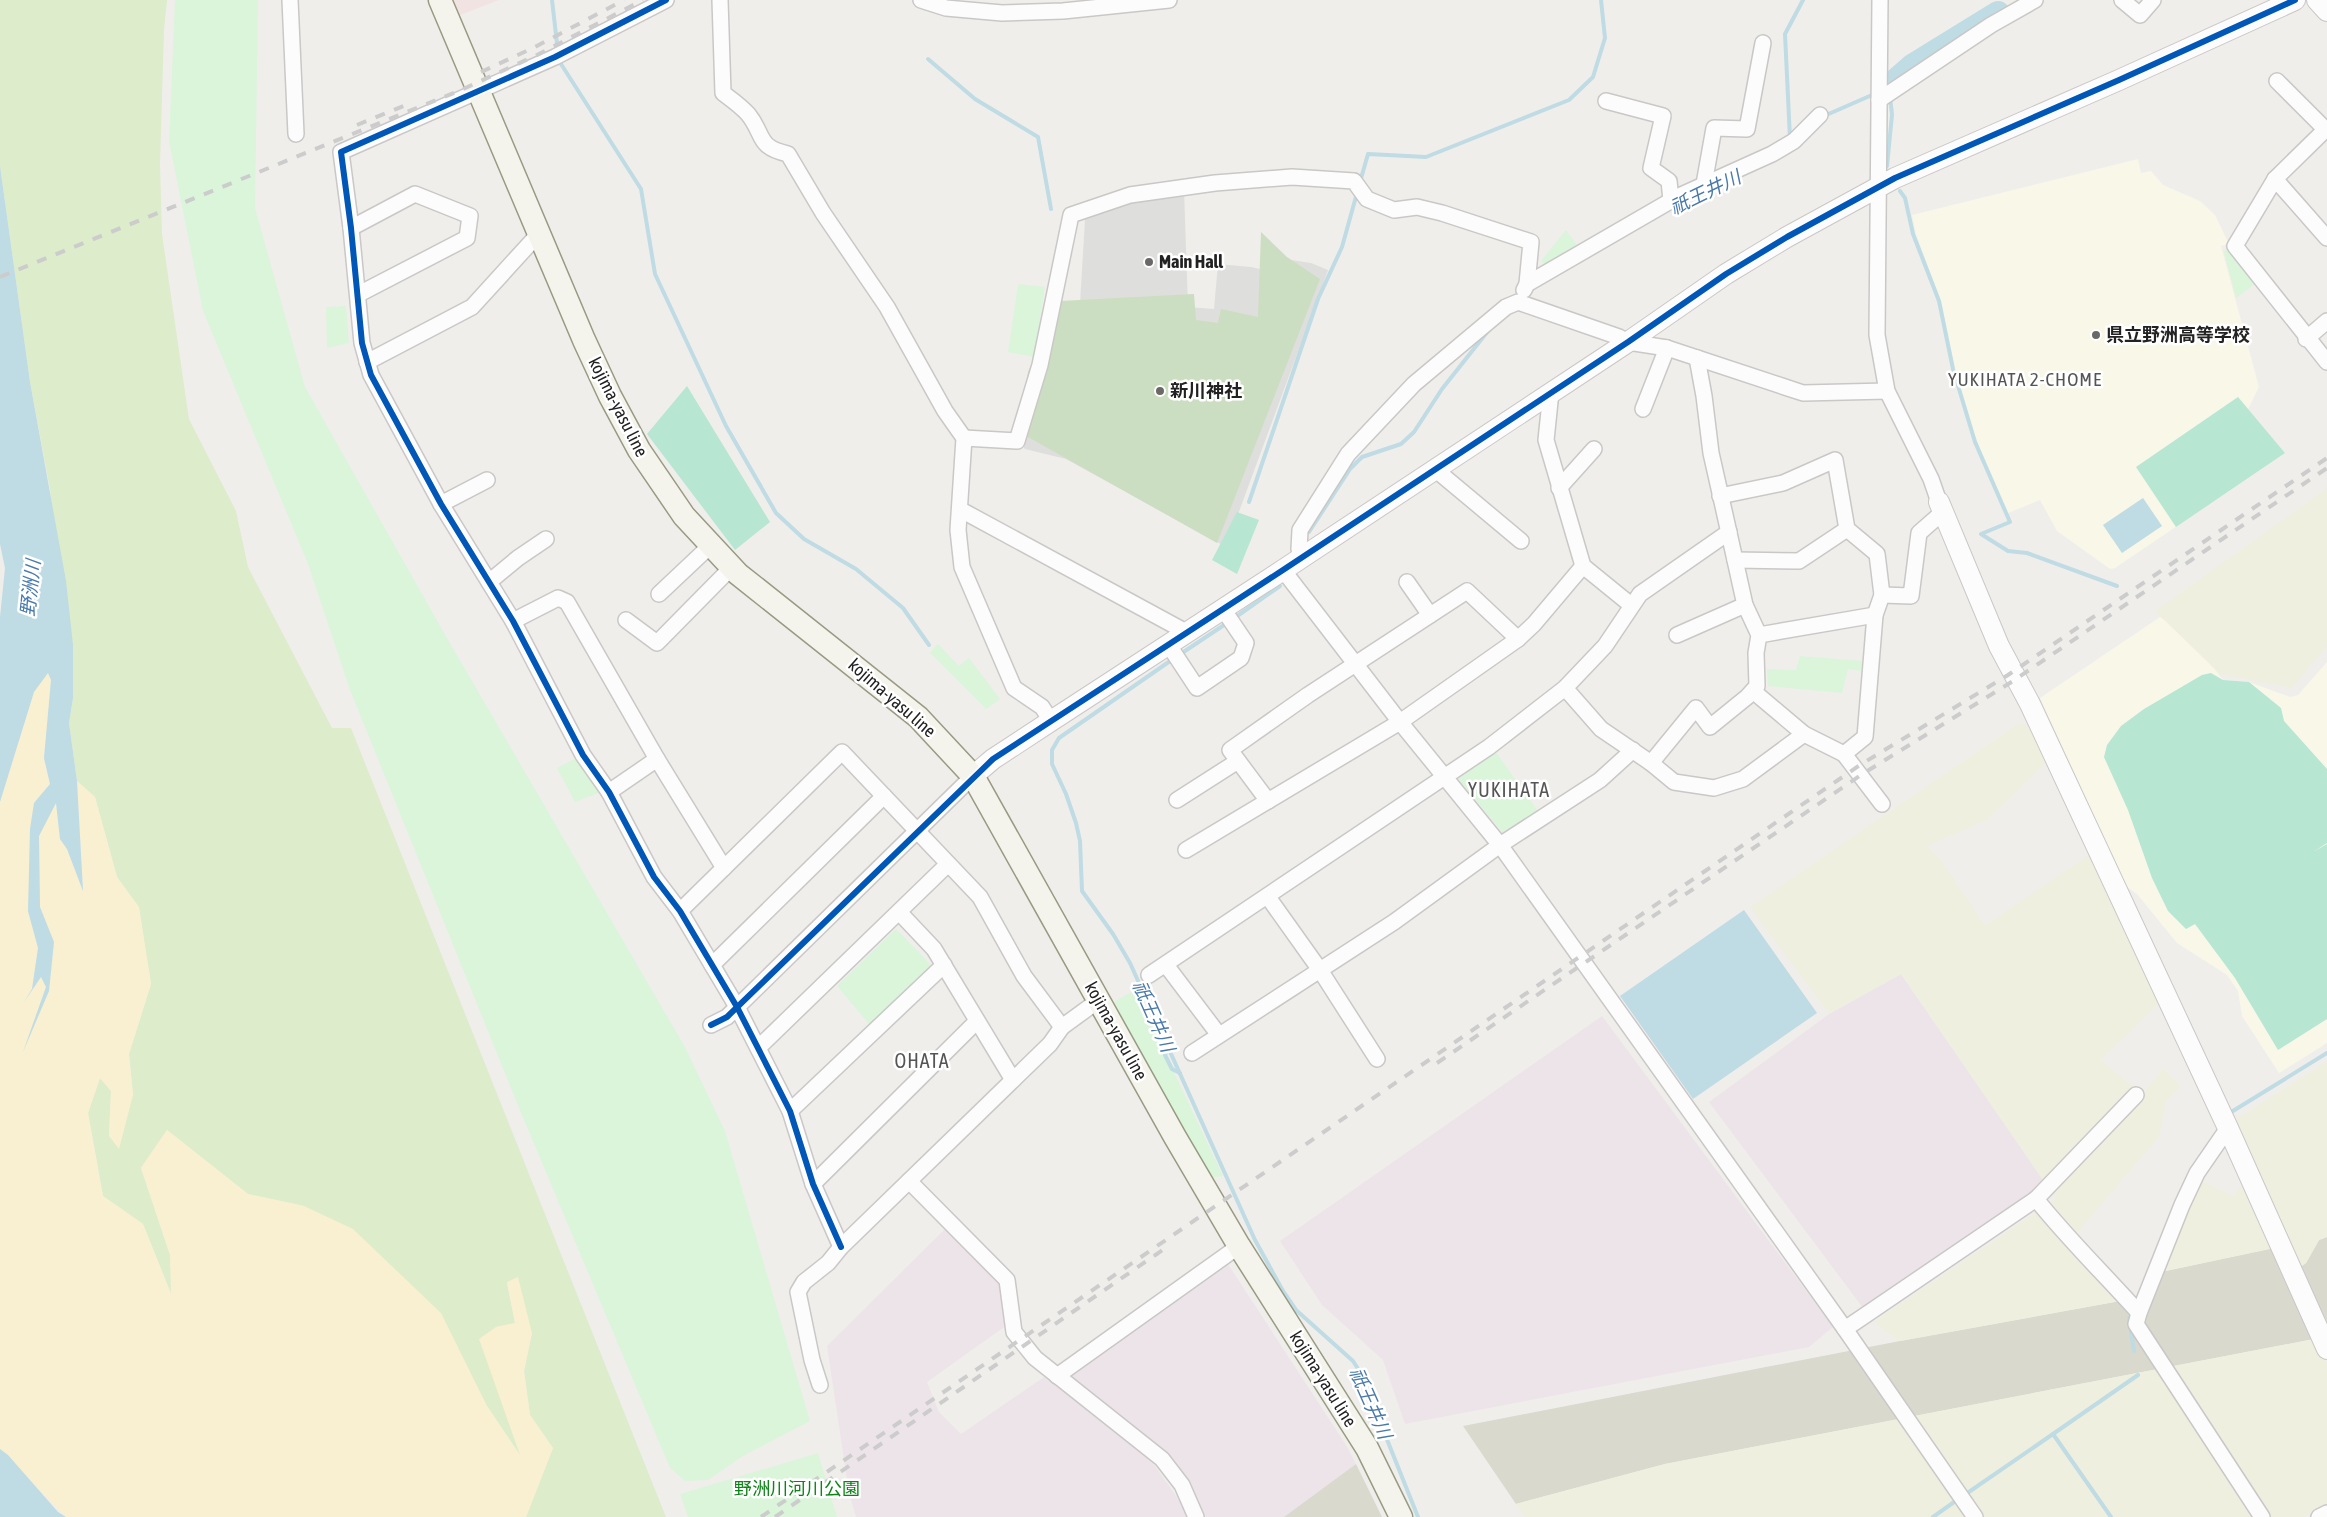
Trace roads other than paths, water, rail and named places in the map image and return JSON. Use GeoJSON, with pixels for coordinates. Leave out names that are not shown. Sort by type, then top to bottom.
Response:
{"type":"FeatureCollection","features":[{"type":"Feature","properties":{"kind":"main road","name":"kojima-yasu line"},"geometry":{"type":"LineString","coordinates":[[440,0],[477,90],[610,396],[639,450],[684,516],[732,567],[918,717],[973,776],[1175,1137],[1239,1246],[1367,1448],[1401,1517]]}},
{"type":"Feature","properties":{"kind":"street"},"geometry":{"type":"LineString","coordinates":[[290,0],[296,134]]}},
{"type":"Feature","properties":{"kind":"street"},"geometry":{"type":"LineString","coordinates":[[666,0],[558,55],[341,152],[359,294],[362,343],[372,375],[441,504],[513,621],[583,755],[609,792],[654,877],[680,911],[737,1007],[790,1112],[813,1184],[841,1247]]}},
{"type":"Feature","properties":{"kind":"street"},"geometry":{"type":"LineString","coordinates":[[720,0],[723,93],[748,114],[763,141],[772,150],[788,154],[823,213],[887,307],[945,411],[964,438],[961,510],[958,530],[962,567],[1014,688],[1042,707],[1051,721]]}},
{"type":"Feature","properties":{"kind":"street"},"geometry":{"type":"LineString","coordinates":[[920,0],[946,8],[1002,12],[1063,11],[1169,0]]}},
{"type":"Feature","properties":{"kind":"street"},"geometry":{"type":"LineString","coordinates":[[1880,0],[1885,96],[1877,187],[1877,335],[1887,391],[1930,479],[2000,646],[2030,704],[2228,1128],[2327,1349]]}},
{"type":"Feature","properties":{"kind":"street"},"geometry":{"type":"LineString","coordinates":[[1885,96],[1991,25],[2035,0]]}},
{"type":"Feature","properties":{"kind":"street"},"geometry":{"type":"LineString","coordinates":[[2122,0],[2140,14],[2153,0]]}},
{"type":"Feature","properties":{"kind":"street"},"geometry":{"type":"LineString","coordinates":[[711,1025],[727,1017],[973,776],[993,759],[1051,721],[1174,653],[1188,632],[1228,617],[1283,570],[1628,342],[1726,274],[1877,187],[2295,0]]}},
{"type":"Feature","properties":{"kind":"street"},"geometry":{"type":"LineString","coordinates":[[2317,0],[2327,11]]}},
{"type":"Feature","properties":{"kind":"street"},"geometry":{"type":"LineString","coordinates":[[1704,184],[1714,128],[1747,129],[1763,43]]}},
{"type":"Feature","properties":{"kind":"street"},"geometry":{"type":"LineString","coordinates":[[2277,80],[2326,130],[2275,179],[2235,246],[2306,339],[2327,362]]}},
{"type":"Feature","properties":{"kind":"street"},"geometry":{"type":"LineString","coordinates":[[1606,101],[1663,116],[1651,168],[1668,181],[1671,200]]}},
{"type":"Feature","properties":{"kind":"street"},"geometry":{"type":"LineString","coordinates":[[1527,284],[1671,200],[1772,154],[1794,141],[1820,115]]}},
{"type":"Feature","properties":{"kind":"street"},"geometry":{"type":"LineString","coordinates":[[964,438],[1017,440],[1040,365],[1071,215],[1130,194],[1242,180],[1292,177],[1354,181],[1367,199],[1394,210],[1417,207],[1531,242],[1527,284],[1518,302],[1506,307],[1414,384],[1348,454],[1300,530],[1299,549],[1302,557]]}},
{"type":"Feature","properties":{"kind":"street"},"geometry":{"type":"LineString","coordinates":[[2275,179],[2327,238]]}},
{"type":"Feature","properties":{"kind":"street"},"geometry":{"type":"LineString","coordinates":[[351,228],[415,194],[470,216],[467,238],[359,294]]}},
{"type":"Feature","properties":{"kind":"street"},"geometry":{"type":"LineString","coordinates":[[367,362],[472,308],[533,240],[541,236]]}},
{"type":"Feature","properties":{"kind":"street"},"geometry":{"type":"LineString","coordinates":[[1518,302],[1619,336],[1628,342],[1667,348],[1803,393],[1887,391]]}},
{"type":"Feature","properties":{"kind":"street"},"geometry":{"type":"LineString","coordinates":[[2306,339],[2327,321]]}},
{"type":"Feature","properties":{"kind":"street"},"geometry":{"type":"LineString","coordinates":[[1643,409],[1667,348]]}},
{"type":"Feature","properties":{"kind":"street"},"geometry":{"type":"LineString","coordinates":[[1651,763],[1696,708],[1710,727],[1753,691],[1758,680],[1756,653],[1759,635],[1745,605],[1720,496],[1696,358]]}},
{"type":"Feature","properties":{"kind":"street"},"geometry":{"type":"LineString","coordinates":[[1551,392],[1546,440],[1583,566],[1631,604]]}},
{"type":"Feature","properties":{"kind":"street"},"geometry":{"type":"LineString","coordinates":[[1559,488],[1594,449]]}},
{"type":"Feature","properties":{"kind":"street"},"geometry":{"type":"LineString","coordinates":[[1720,496],[1784,483],[1835,460],[1847,530],[1877,554],[1882,595],[1875,615],[1865,737],[1844,754]]}},
{"type":"Feature","properties":{"kind":"street"},"geometry":{"type":"LineString","coordinates":[[1442,475],[1521,541]]}},
{"type":"Feature","properties":{"kind":"street"},"geometry":{"type":"LineString","coordinates":[[441,504],[487,480]]}},
{"type":"Feature","properties":{"kind":"street"},"geometry":{"type":"LineString","coordinates":[[1882,595],[1911,596],[1919,533],[1941,506]]}},
{"type":"Feature","properties":{"kind":"street"},"geometry":{"type":"LineString","coordinates":[[961,510],[1188,632]]}},
{"type":"Feature","properties":{"kind":"street"},"geometry":{"type":"LineString","coordinates":[[1735,560],[1799,562],[1847,530]]}},
{"type":"Feature","properties":{"kind":"street"},"geometry":{"type":"LineString","coordinates":[[1149,975],[1489,747],[1565,688],[1605,646],[1631,604],[1640,594],[1729,532]]}},
{"type":"Feature","properties":{"kind":"street"},"geometry":{"type":"LineString","coordinates":[[489,582],[546,538]]}},
{"type":"Feature","properties":{"kind":"street"},"geometry":{"type":"LineString","coordinates":[[659,594],[711,545]]}},
{"type":"Feature","properties":{"kind":"street"},"geometry":{"type":"LineString","coordinates":[[1186,850],[1400,722],[1518,639],[1534,624],[1583,566]]}},
{"type":"Feature","properties":{"kind":"street"},"geometry":{"type":"LineString","coordinates":[[626,620],[656,643],[732,567]]}},
{"type":"Feature","properties":{"kind":"street"},"geometry":{"type":"LineString","coordinates":[[1283,570],[1400,722],[1500,845],[1845,1330],[1975,1517]]}},
{"type":"Feature","properties":{"kind":"street"},"geometry":{"type":"LineString","coordinates":[[1407,582],[1430,615]]}},
{"type":"Feature","properties":{"kind":"street"},"geometry":{"type":"LineString","coordinates":[[1268,801],[1230,750],[1467,591],[1518,639]]}},
{"type":"Feature","properties":{"kind":"street"},"geometry":{"type":"LineString","coordinates":[[513,621],[558,598],[567,602],[656,759],[724,868]]}},
{"type":"Feature","properties":{"kind":"street"},"geometry":{"type":"LineString","coordinates":[[1677,635],[1745,605]]}},
{"type":"Feature","properties":{"kind":"street"},"geometry":{"type":"LineString","coordinates":[[1759,635],[1875,615]]}},
{"type":"Feature","properties":{"kind":"street"},"geometry":{"type":"LineString","coordinates":[[1174,653],[1197,688],[1241,658],[1246,643],[1228,617]]}},
{"type":"Feature","properties":{"kind":"street"},"geometry":{"type":"LineString","coordinates":[[1565,688],[1601,729],[1651,763],[1674,782],[1714,788],[1743,779],[1804,734]]}},
{"type":"Feature","properties":{"kind":"street"},"geometry":{"type":"LineString","coordinates":[[1753,691],[1804,734],[1844,754],[1882,804]]}},
{"type":"Feature","properties":{"kind":"street"},"geometry":{"type":"LineString","coordinates":[[1192,1053],[1320,970],[1465,872],[1500,845],[1600,780],[1633,750]]}},
{"type":"Feature","properties":{"kind":"street"},"geometry":{"type":"LineString","coordinates":[[680,911],[842,752],[980,897],[1024,976],[1062,1027]]}},
{"type":"Feature","properties":{"kind":"street"},"geometry":{"type":"LineString","coordinates":[[609,792],[656,759]]}},
{"type":"Feature","properties":{"kind":"street"},"geometry":{"type":"LineString","coordinates":[[1177,800],[1238,761]]}},
{"type":"Feature","properties":{"kind":"street"},"geometry":{"type":"LineString","coordinates":[[712,965],[884,796]]}},
{"type":"Feature","properties":{"kind":"street"},"geometry":{"type":"LineString","coordinates":[[758,1048],[948,864]]}},
{"type":"Feature","properties":{"kind":"street"},"geometry":{"type":"LineString","coordinates":[[1268,897],[1320,970],[1377,1059]]}},
{"type":"Feature","properties":{"kind":"street"},"geometry":{"type":"LineString","coordinates":[[900,912],[934,949],[1013,1080]]}},
{"type":"Feature","properties":{"kind":"street"},"geometry":{"type":"LineString","coordinates":[[790,1112],[944,965]]}},
{"type":"Feature","properties":{"kind":"street"},"geometry":{"type":"LineString","coordinates":[[1166,965],[1219,1036]]}},
{"type":"Feature","properties":{"kind":"street"},"geometry":{"type":"LineString","coordinates":[[820,1385],[812,1360],[798,1292],[804,1282],[828,1263],[841,1247],[1050,1044],[1062,1027],[1099,1000]]}},
{"type":"Feature","properties":{"kind":"street"},"geometry":{"type":"LineString","coordinates":[[813,1184],[977,1020]]}},
{"type":"Feature","properties":{"kind":"street"},"geometry":{"type":"LineString","coordinates":[[1845,1330],[2036,1200],[2136,1095]]}},
{"type":"Feature","properties":{"kind":"street"},"geometry":{"type":"LineString","coordinates":[[2228,1128],[2197,1173],[2182,1205],[2136,1324],[2262,1517]]}},
{"type":"Feature","properties":{"kind":"street"},"geometry":{"type":"LineString","coordinates":[[909,1181],[1007,1280],[1014,1332],[1035,1358],[1162,1459],[1182,1485],[1196,1517]]}},
{"type":"Feature","properties":{"kind":"street"},"geometry":{"type":"LineString","coordinates":[[2036,1200],[2067,1238],[2139,1313]]}},
{"type":"Feature","properties":{"kind":"street"},"geometry":{"type":"LineString","coordinates":[[1057,1376],[1239,1246]]}},
{"type":"Feature","properties":{"kind":"street"},"geometry":{"type":"LineString","coordinates":[[2319,1517],[2327,1513]]}},
{"type":"Feature","properties":{"kind":"water","name":"野洲川"},"geometry":{"type":"Polygon","coordinates":[[[0,166],[30,382],[66,581],[73,645],[73,698],[69,723],[77,781],[83,891],[67,849],[60,839],[56,803],[39,836],[40,907],[54,942],[49,991],[23,1052],[46,987],[41,977],[24,1002],[32,989],[38,948],[28,911],[30,829],[34,803],[50,784],[44,758],[51,680],[48,673],[34,692],[0,802],[0,617],[5,568],[0,544],[0,166]]]}},
{"type":"Feature","properties":{"kind":"water"},"geometry":{"type":"Polygon","coordinates":[[[2143,498],[2162,526],[2122,553],[2103,525],[2143,498]]]}},
{"type":"Feature","properties":{"kind":"water"},"geometry":{"type":"Polygon","coordinates":[[[1744,910],[1817,1013],[1693,1099],[1620,996],[1744,910]]]}},
{"type":"Feature","properties":{"kind":"water"},"geometry":{"type":"Polygon","coordinates":[[[0,1449],[8,1455],[58,1512],[66,1517],[0,1517],[0,1449]]]}},
{"type":"Feature","properties":{"kind":"waterway"},"geometry":{"type":"LineString","coordinates":[[552,0],[558,52]]}},
{"type":"Feature","properties":{"kind":"waterway"},"geometry":{"type":"LineString","coordinates":[[1360,182],[1368,154],[1426,157],[1569,100],[1593,77],[1605,38],[1601,0]]}},
{"type":"Feature","properties":{"kind":"waterway"},"geometry":{"type":"LineString","coordinates":[[1790,139],[1785,34],[1803,0]]}},
{"type":"Feature","properties":{"kind":"waterway","name":"祇王井川"},"geometry":{"type":"LineString","coordinates":[[1888,87],[1912,66],[1998,13]]}},
{"type":"Feature","properties":{"kind":"waterway"},"geometry":{"type":"LineString","coordinates":[[560,59],[561,64],[641,189],[655,274],[726,426],[776,513],[804,539],[856,569],[903,608],[929,645]]}},
{"type":"Feature","properties":{"kind":"waterway"},"geometry":{"type":"LineString","coordinates":[[928,59],[975,99],[1038,137],[1051,209]]}},
{"type":"Feature","properties":{"kind":"waterway","name":"祇王井川"},"geometry":{"type":"LineString","coordinates":[[1824,116],[1872,95]]}},
{"type":"Feature","properties":{"kind":"waterway"},"geometry":{"type":"LineString","coordinates":[[1887,166],[1892,115],[1890,96]]}},
{"type":"Feature","properties":{"kind":"waterway"},"geometry":{"type":"LineString","coordinates":[[1900,191],[1905,198],[1913,234],[1939,301],[1953,369],[1975,442],[2010,522],[1981,534],[2008,551],[2027,553],[2117,586]]}},
{"type":"Feature","properties":{"kind":"waterway"},"geometry":{"type":"LineString","coordinates":[[1249,502],[1318,299],[1342,247],[1357,193]]}},
{"type":"Feature","properties":{"kind":"waterway","name":"祇王井川"},"geometry":{"type":"LineString","coordinates":[[1309,532],[1350,469],[1362,457],[1401,444],[1414,432],[1442,389],[1488,331]]}},
{"type":"Feature","properties":{"kind":"waterway","name":"祇王井川"},"geometry":{"type":"LineString","coordinates":[[1233,619],[1280,586]]}},
{"type":"Feature","properties":{"kind":"waterway","name":"祇王井川"},"geometry":{"type":"LineString","coordinates":[[1179,655],[1227,623]]}},
{"type":"Feature","properties":{"kind":"waterway","name":"祇王井川"},"geometry":{"type":"LineString","coordinates":[[1173,659],[1059,738],[1052,750],[1052,764],[1066,794],[1080,841],[1082,891],[1113,934],[1130,963],[1255,1240],[1283,1291],[1296,1310],[1353,1361],[1360,1372],[1418,1517]]}},
{"type":"Feature","properties":{"kind":"waterway"},"geometry":{"type":"LineString","coordinates":[[1168,1048],[1165,1055],[1172,1069],[1180,1073]]}},
{"type":"Feature","properties":{"kind":"waterway"},"geometry":{"type":"LineString","coordinates":[[2228,1114],[2327,1053]]}},
{"type":"Feature","properties":{"kind":"waterway"},"geometry":{"type":"LineString","coordinates":[[2129,1318],[2134,1351]]}},
{"type":"Feature","properties":{"kind":"waterway"},"geometry":{"type":"LineString","coordinates":[[2111,1517],[2053,1434],[2138,1375]]}},
{"type":"Feature","properties":{"kind":"waterway"},"geometry":{"type":"LineString","coordinates":[[1963,1496],[2053,1434]]}},
{"type":"Feature","properties":{"kind":"waterway"},"geometry":{"type":"LineString","coordinates":[[1933,1517],[1957,1500]]}},
{"type":"Feature","properties":{"kind":"railway"},"geometry":{"type":"LineString","coordinates":[[481,72],[533,48],[624,0]]}},
{"type":"Feature","properties":{"kind":"railway"},"geometry":{"type":"LineString","coordinates":[[0,277],[461,90],[537,55],[643,0]]}},
{"type":"Feature","properties":{"kind":"railway"},"geometry":{"type":"LineString","coordinates":[[357,125],[406,105]]}},
{"type":"Feature","properties":{"kind":"railway"},"geometry":{"type":"LineString","coordinates":[[761,1517],[1860,765],[2008,675],[2327,458]]}},
{"type":"Feature","properties":{"kind":"railway"},"geometry":{"type":"LineString","coordinates":[[1437,1063],[1864,773],[2013,681],[2327,468]]}},
{"type":"Feature","properties":{"kind":"railway"},"geometry":{"type":"LineString","coordinates":[[775,1517],[1164,1249]]}},
{"type":"Feature","properties":{"kind":"place","name":"Main Hall"},"geometry":{"type":"Point","coordinates":[1149,262]}},
{"type":"Feature","properties":{"kind":"place","name":"県立野洲高等学校"},"geometry":{"type":"Point","coordinates":[2096,335]}},
{"type":"Feature","properties":{"kind":"place","name":"新川神社"},"geometry":{"type":"Point","coordinates":[1160,391]}},
{"type":"Feature","properties":{"kind":"district","name":"YUKIHATA 2-CHOME"},"geometry":{"type":"Point","coordinates":[2025,379]}},
{"type":"Feature","properties":{"kind":"district","name":"YUKIHATA"},"geometry":{"type":"Point","coordinates":[1509,790]}},
{"type":"Feature","properties":{"kind":"district","name":"OHATA"},"geometry":{"type":"Point","coordinates":[922,1061]}},
{"type":"Feature","properties":{"kind":"park label","name":"野洲川河川公園"},"geometry":{"type":"Point","coordinates":[797,1489]}}]}
